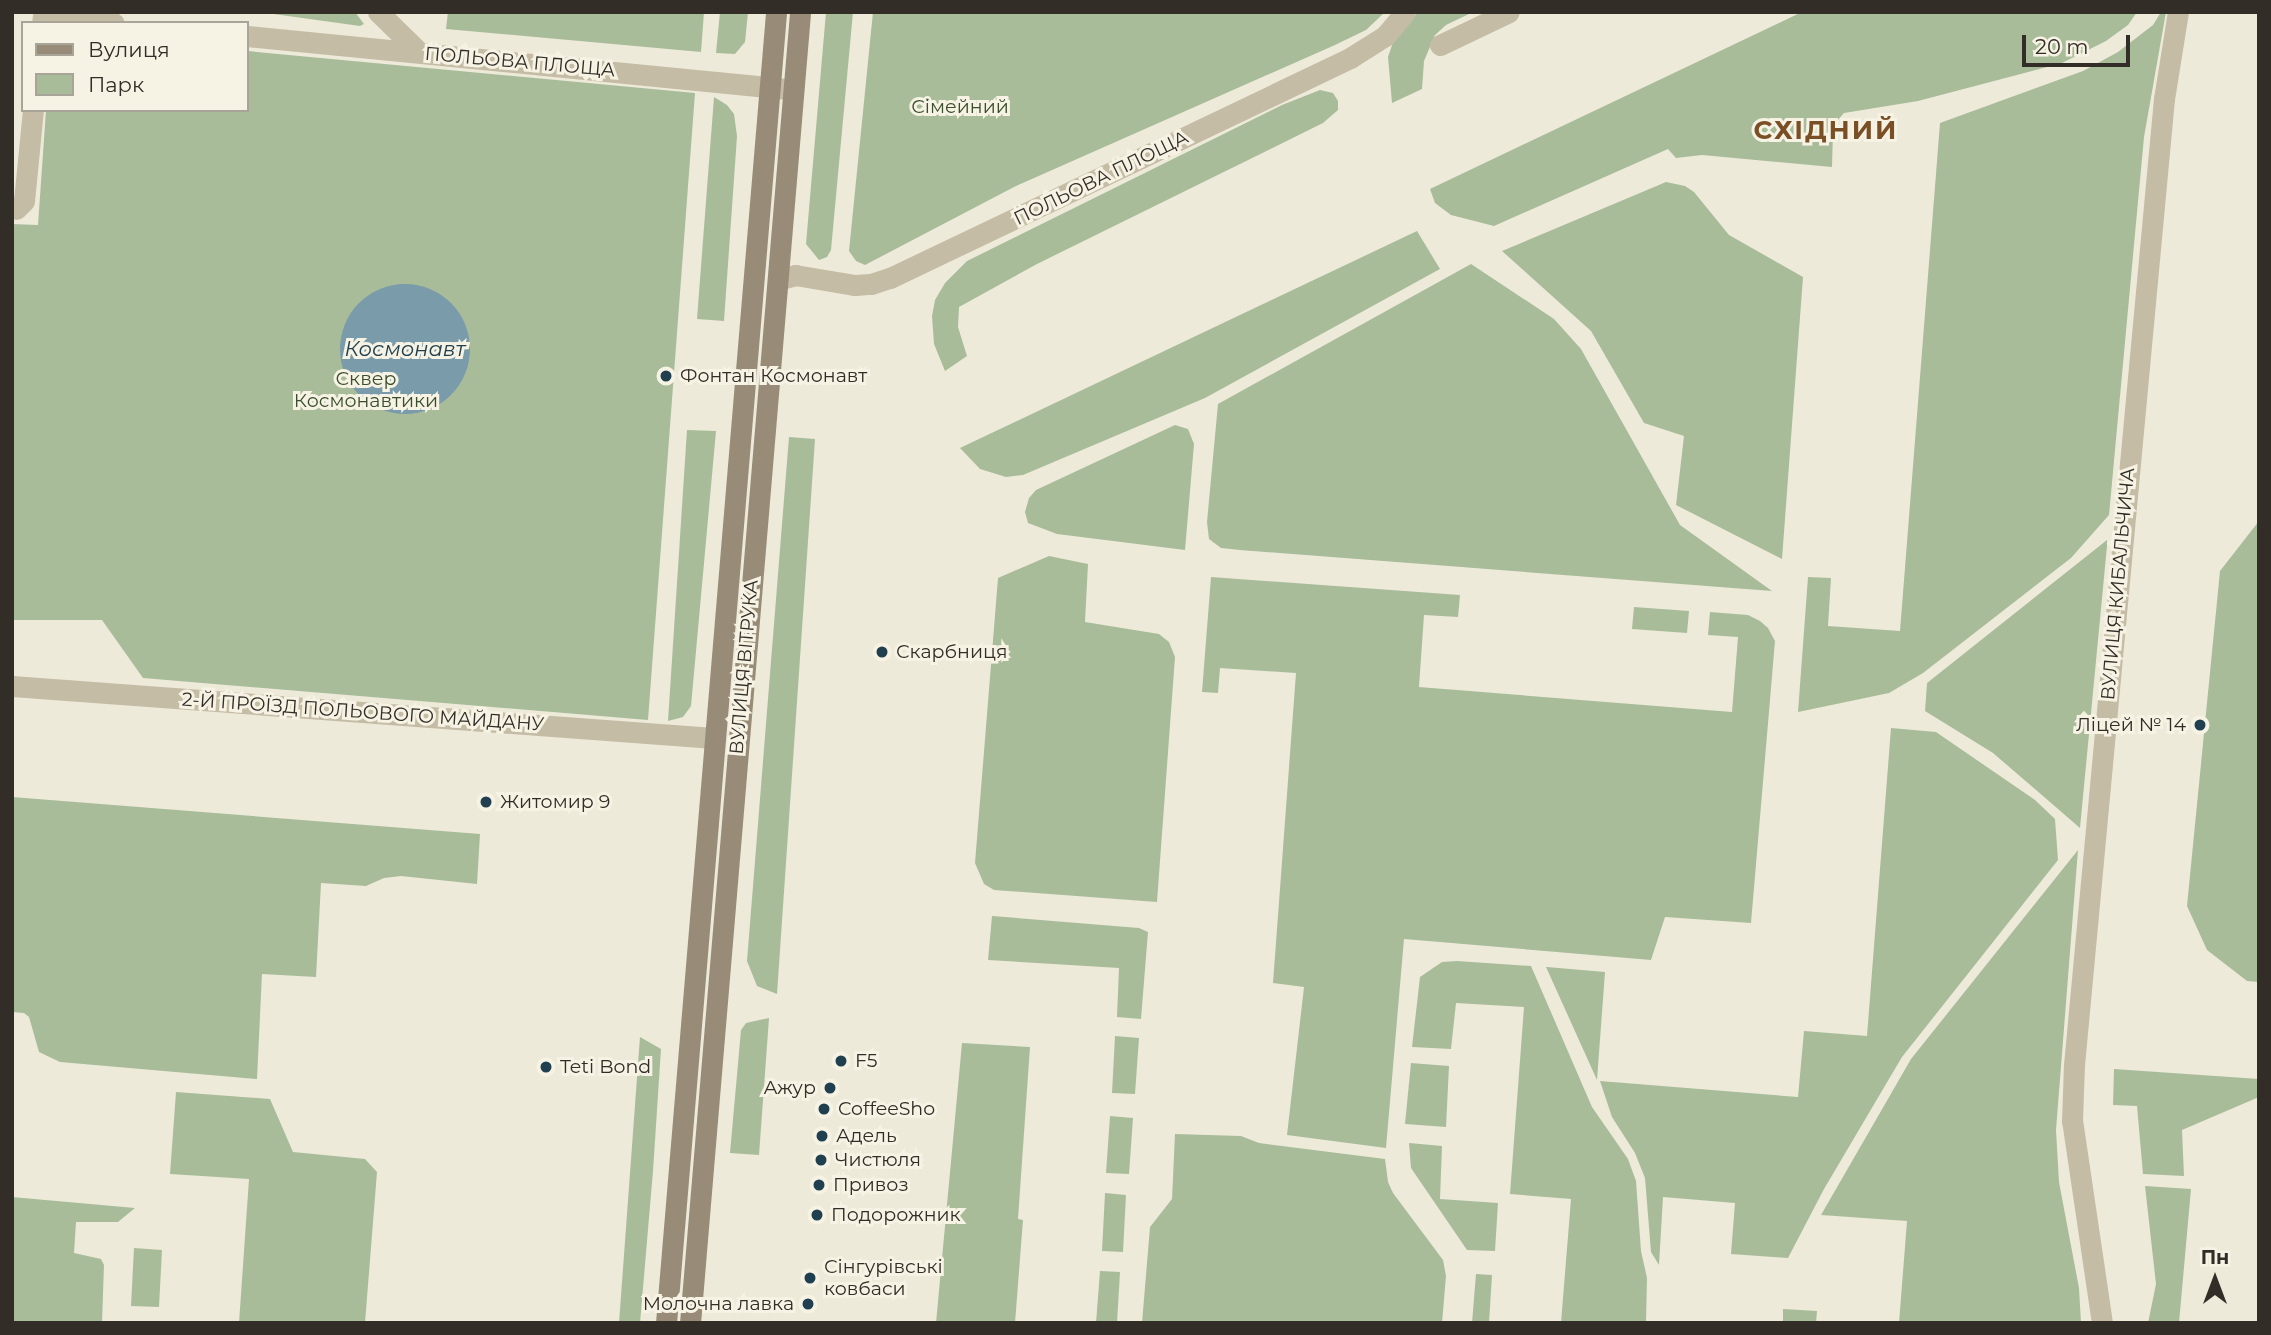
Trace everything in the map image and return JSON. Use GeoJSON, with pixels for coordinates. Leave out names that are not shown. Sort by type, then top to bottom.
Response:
{"type":"FeatureCollection","features":[{"type":"Feature","properties":{"kind":"main road","name":"ВУЛИЦЯ ВІТРУКА"},"geometry":{"type":"LineString","coordinates":[[666,1323],[776,12]]}},
{"type":"Feature","properties":{"kind":"main road","name":"ВУЛИЦЯ ВІТРУКА"},"geometry":{"type":"LineString","coordinates":[[690,1323],[800,12]]}},
{"type":"Feature","properties":{"kind":"street"},"geometry":{"type":"LineString","coordinates":[[379,12],[419,52]]}},
{"type":"Feature","properties":{"kind":"street","name":"ПОЛЬОВА ПЛОЩА"},"geometry":{"type":"LineString","coordinates":[[778,279],[794,275],[855,285],[871,284],[890,278],[1350,58],[1385,36],[1405,12]]}},
{"type":"Feature","properties":{"kind":"street"},"geometry":{"type":"LineString","coordinates":[[1440,45],[1509,12]]}},
{"type":"Feature","properties":{"kind":"street","name":"ВУЛИЦЯ КИБАЛЬЧИЧА"},"geometry":{"type":"LineString","coordinates":[[2102,1323],[2071,1121],[2074,1065],[2164,99],[2178,12]]}},
{"type":"Feature","properties":{"kind":"street"},"geometry":{"type":"LineString","coordinates":[[42,21],[43,16],[94,21]]}},
{"type":"Feature","properties":{"kind":"street","name":"ПОЛЬОВА ПЛОЩА"},"geometry":{"type":"LineString","coordinates":[[248,36],[793,90]]}},
{"type":"Feature","properties":{"kind":"street"},"geometry":{"type":"LineString","coordinates":[[16,209],[24,201],[33,112]]}},
{"type":"Feature","properties":{"kind":"street","name":"2-Й ПРОЇЗД ПОЛЬОВОГО МАЙДАНУ"},"geometry":{"type":"LineString","coordinates":[[12,686],[714,738]]}},
{"type":"Feature","properties":{"kind":"green space"},"geometry":{"type":"Polygon","coordinates":[[[259,12],[355,12],[364,24],[360,26],[259,12]]]}},
{"type":"Feature","properties":{"kind":"green space"},"geometry":{"type":"Polygon","coordinates":[[[448,12],[704,12],[701,52],[446,29],[448,12]]]}},
{"type":"Feature","properties":{"kind":"green space"},"geometry":{"type":"Polygon","coordinates":[[[720,12],[748,12],[745,42],[735,54],[716,53],[720,12]]]}},
{"type":"Feature","properties":{"kind":"green space"},"geometry":{"type":"Polygon","coordinates":[[[826,12],[853,12],[831,250],[827,257],[819,260],[806,244],[826,12]]]}},
{"type":"Feature","properties":{"kind":"green space","name":"Сімейний"},"geometry":{"type":"Polygon","coordinates":[[[873,12],[1385,12],[1366,30],[1014,187],[865,265],[856,261],[849,251],[873,12]]]}},
{"type":"Feature","properties":{"kind":"green space"},"geometry":{"type":"Polygon","coordinates":[[[1418,12],[1473,12],[1446,25],[1435,35],[1424,61],[1422,89],[1392,103],[1388,57],[1393,42],[1418,12]]]}},
{"type":"Feature","properties":{"kind":"green space"},"geometry":{"type":"Polygon","coordinates":[[[1802,12],[2137,12],[2128,25],[2106,41],[2062,63],[1918,101],[1844,113],[1836,122],[1833,131],[1832,167],[1702,155],[1676,158],[1668,149],[1494,226],[1451,215],[1435,203],[1430,189],[1802,12]]]}},
{"type":"Feature","properties":{"kind":"green space"},"geometry":{"type":"Polygon","coordinates":[[[2161,12],[2166,12],[2144,137],[2109,515],[2071,558],[1923,673],[1889,693],[1798,712],[1808,577],[1831,578],[1828,626],[1900,631],[1940,123],[2083,71],[2118,52],[2153,25],[2161,12]]]}},
{"type":"Feature","properties":{"kind":"green space","name":"Сквер Космонавтики"},"geometry":{"type":"Polygon","coordinates":[[[248,51],[695,93],[648,720],[143,678],[102,620],[12,620],[12,224],[38,225],[46,112],[248,112],[248,51]]]}},
{"type":"Feature","properties":{"kind":"green space"},"geometry":{"type":"Polygon","coordinates":[[[1320,90],[1333,93],[1338,101],[1338,110],[1323,123],[1037,264],[959,307],[958,327],[967,356],[945,371],[934,344],[932,316],[935,300],[945,283],[967,261],[1282,105],[1320,90]]]}},
{"type":"Feature","properties":{"kind":"green space"},"geometry":{"type":"Polygon","coordinates":[[[714,97],[727,105],[734,114],[737,136],[724,321],[697,319],[714,97]]]}},
{"type":"Feature","properties":{"kind":"green space"},"geometry":{"type":"Polygon","coordinates":[[[1666,182],[1685,186],[1694,192],[1729,235],[1803,277],[1782,559],[1676,505],[1684,436],[1644,423],[1591,331],[1502,251],[1666,182]]]}},
{"type":"Feature","properties":{"kind":"green space"},"geometry":{"type":"Polygon","coordinates":[[[1417,231],[1440,269],[1205,398],[1023,475],[1006,477],[980,469],[960,448],[1417,231]]]}},
{"type":"Feature","properties":{"kind":"green space"},"geometry":{"type":"Polygon","coordinates":[[[1471,264],[1554,319],[1581,349],[1680,525],[1772,591],[1240,550],[1221,548],[1209,539],[1207,522],[1218,404],[1471,264]]]}},
{"type":"Feature","properties":{"kind":"green space"},"geometry":{"type":"Polygon","coordinates":[[[1175,425],[1188,429],[1194,444],[1185,550],[1057,534],[1028,523],[1025,512],[1029,498],[1036,490],[1175,425]]]}},
{"type":"Feature","properties":{"kind":"green space"},"geometry":{"type":"Polygon","coordinates":[[[687,430],[716,431],[691,706],[683,717],[668,721],[687,430]]]}},
{"type":"Feature","properties":{"kind":"green space"},"geometry":{"type":"Polygon","coordinates":[[[789,437],[815,439],[777,994],[757,986],[747,961],[789,437]]]}},
{"type":"Feature","properties":{"kind":"green space"},"geometry":{"type":"Polygon","coordinates":[[[2259,521],[2259,982],[2247,981],[2207,950],[2187,906],[2220,571],[2259,521]]]}},
{"type":"Feature","properties":{"kind":"green space"},"geometry":{"type":"Polygon","coordinates":[[[2107,540],[2080,828],[1993,753],[1925,711],[1927,683],[2107,540]]]}},
{"type":"Feature","properties":{"kind":"green space"},"geometry":{"type":"Polygon","coordinates":[[[1049,556],[1088,564],[1085,622],[1159,634],[1169,642],[1175,657],[1157,902],[994,890],[984,884],[975,863],[998,578],[1049,556]]]}},
{"type":"Feature","properties":{"kind":"green space"},"geometry":{"type":"Polygon","coordinates":[[[1211,577],[1460,595],[1458,617],[1424,615],[1419,687],[1732,712],[1738,637],[1708,635],[1710,612],[1748,615],[1760,621],[1768,628],[1775,641],[1751,923],[1665,917],[1651,960],[1404,939],[1386,1148],[1287,1135],[1304,987],[1273,983],[1296,673],[1220,668],[1218,693],[1202,692],[1211,577]]]}},
{"type":"Feature","properties":{"kind":"green space"},"geometry":{"type":"Polygon","coordinates":[[[1634,607],[1689,611],[1687,633],[1632,629],[1634,607]]]}},
{"type":"Feature","properties":{"kind":"green space"},"geometry":{"type":"Polygon","coordinates":[[[1891,728],[1936,732],[2035,800],[2055,819],[2058,860],[1902,1057],[1824,1189],[1788,1258],[1731,1254],[1735,1203],[1663,1197],[1659,1265],[1651,1252],[1645,1178],[1635,1153],[1612,1117],[1600,1081],[1798,1097],[1804,1031],[1867,1036],[1891,728]]]}},
{"type":"Feature","properties":{"kind":"green space"},"geometry":{"type":"Polygon","coordinates":[[[12,797],[480,834],[477,884],[401,876],[384,878],[366,886],[321,883],[316,977],[262,974],[257,1079],[60,1062],[39,1052],[29,1017],[24,1013],[12,1012],[12,797]]]}},
{"type":"Feature","properties":{"kind":"green space"},"geometry":{"type":"Polygon","coordinates":[[[2078,850],[2056,1130],[2059,1182],[2079,1288],[2081,1323],[1899,1323],[1907,1221],[1821,1215],[1911,1059],[2078,850]]]}},
{"type":"Feature","properties":{"kind":"green space"},"geometry":{"type":"Polygon","coordinates":[[[992,916],[1139,928],[1148,932],[1141,1019],[1117,1017],[1119,968],[988,960],[992,916]]]}},
{"type":"Feature","properties":{"kind":"green space"},"geometry":{"type":"Polygon","coordinates":[[[1442,962],[1531,966],[1592,1107],[1628,1159],[1636,1181],[1641,1251],[1647,1278],[1646,1323],[1561,1323],[1571,1199],[1510,1194],[1524,1007],[1456,1003],[1451,1049],[1412,1047],[1420,977],[1442,962]]]}},
{"type":"Feature","properties":{"kind":"green space"},"geometry":{"type":"Polygon","coordinates":[[[1546,967],[1605,972],[1597,1080],[1546,967]]]}},
{"type":"Feature","properties":{"kind":"green space"},"geometry":{"type":"Polygon","coordinates":[[[769,1018],[759,1155],[730,1153],[741,1030],[746,1023],[769,1018]]]}},
{"type":"Feature","properties":{"kind":"green space"},"geometry":{"type":"Polygon","coordinates":[[[1115,1036],[1139,1038],[1135,1094],[1112,1093],[1115,1036]]]}},
{"type":"Feature","properties":{"kind":"green space"},"geometry":{"type":"Polygon","coordinates":[[[640,1037],[661,1049],[653,1171],[640,1323],[619,1323],[640,1037]]]}},
{"type":"Feature","properties":{"kind":"green space"},"geometry":{"type":"Polygon","coordinates":[[[962,1043],[1030,1047],[1018,1219],[1023,1220],[1015,1323],[936,1323],[962,1043]]]}},
{"type":"Feature","properties":{"kind":"green space"},"geometry":{"type":"Polygon","coordinates":[[[1411,1063],[1449,1066],[1446,1127],[1405,1124],[1411,1063]]]}},
{"type":"Feature","properties":{"kind":"green space"},"geometry":{"type":"Polygon","coordinates":[[[2114,1069],[2259,1079],[2259,1097],[2182,1130],[2184,1176],[2143,1174],[2137,1106],[2113,1105],[2114,1069]]]}},
{"type":"Feature","properties":{"kind":"green space"},"geometry":{"type":"Polygon","coordinates":[[[176,1092],[270,1099],[293,1152],[365,1159],[377,1172],[365,1323],[239,1323],[249,1179],[170,1174],[176,1092]]]}},
{"type":"Feature","properties":{"kind":"green space"},"geometry":{"type":"Polygon","coordinates":[[[1110,1116],[1133,1118],[1129,1174],[1106,1173],[1110,1116]]]}},
{"type":"Feature","properties":{"kind":"green space"},"geometry":{"type":"Polygon","coordinates":[[[1175,1134],[1241,1136],[1259,1143],[1385,1159],[1388,1182],[1393,1193],[1443,1260],[1446,1276],[1442,1323],[1142,1323],[1150,1227],[1172,1199],[1175,1134]]]}},
{"type":"Feature","properties":{"kind":"green space"},"geometry":{"type":"Polygon","coordinates":[[[1409,1143],[1442,1146],[1440,1199],[1498,1203],[1495,1251],[1467,1250],[1411,1168],[1409,1143]]]}},
{"type":"Feature","properties":{"kind":"green space"},"geometry":{"type":"Polygon","coordinates":[[[2145,1186],[2191,1189],[2179,1323],[2148,1323],[2156,1284],[2145,1186]]]}},
{"type":"Feature","properties":{"kind":"green space"},"geometry":{"type":"Polygon","coordinates":[[[1105,1193],[1126,1195],[1123,1252],[1102,1251],[1105,1193]]]}},
{"type":"Feature","properties":{"kind":"green space"},"geometry":{"type":"Polygon","coordinates":[[[12,1197],[135,1208],[118,1222],[76,1222],[74,1253],[101,1259],[104,1265],[102,1323],[12,1323],[12,1197]]]}},
{"type":"Feature","properties":{"kind":"green space"},"geometry":{"type":"Polygon","coordinates":[[[134,1248],[162,1250],[159,1307],[131,1306],[134,1248]]]}},
{"type":"Feature","properties":{"kind":"green space"},"geometry":{"type":"Polygon","coordinates":[[[1100,1271],[1120,1272],[1117,1323],[1096,1323],[1100,1271]]]}},
{"type":"Feature","properties":{"kind":"green space"},"geometry":{"type":"Polygon","coordinates":[[[1476,1274],[1492,1275],[1489,1323],[1472,1323],[1476,1274]]]}},
{"type":"Feature","properties":{"kind":"green space"},"geometry":{"type":"Polygon","coordinates":[[[1783,1309],[1817,1311],[1816,1323],[1783,1323],[1783,1309]]]}},
{"type":"Feature","properties":{"kind":"water","name":"Космонавт"},"geometry":{"type":"Polygon","coordinates":[[[405,284],[430,289],[451,303],[465,324],[470,349],[465,374],[451,395],[430,409],[405,414],[380,409],[359,395],[345,374],[340,349],[345,324],[359,303],[380,289],[405,284]]]}},
{"type":"Feature","properties":{"kind":"place","name":"Фонтан Космонавт"},"geometry":{"type":"Point","coordinates":[666,376]}},
{"type":"Feature","properties":{"kind":"place","name":"Скарбниця"},"geometry":{"type":"Point","coordinates":[882,652]}},
{"type":"Feature","properties":{"kind":"place","name":"Ліцей № 14"},"geometry":{"type":"Point","coordinates":[2200,725]}},
{"type":"Feature","properties":{"kind":"place","name":"Житомир 9"},"geometry":{"type":"Point","coordinates":[486,802]}},
{"type":"Feature","properties":{"kind":"place","name":"F5"},"geometry":{"type":"Point","coordinates":[841,1061]}},
{"type":"Feature","properties":{"kind":"place","name":"Teti Bond"},"geometry":{"type":"Point","coordinates":[546,1067]}},
{"type":"Feature","properties":{"kind":"place","name":"Ажур"},"geometry":{"type":"Point","coordinates":[830,1088]}},
{"type":"Feature","properties":{"kind":"place","name":"CoffeeSho"},"geometry":{"type":"Point","coordinates":[824,1109]}},
{"type":"Feature","properties":{"kind":"place","name":"Адель"},"geometry":{"type":"Point","coordinates":[822,1136]}},
{"type":"Feature","properties":{"kind":"place","name":"Чистюля"},"geometry":{"type":"Point","coordinates":[821,1160]}},
{"type":"Feature","properties":{"kind":"place","name":"Привоз"},"geometry":{"type":"Point","coordinates":[819,1185]}},
{"type":"Feature","properties":{"kind":"place","name":"Подорожник"},"geometry":{"type":"Point","coordinates":[817,1215]}},
{"type":"Feature","properties":{"kind":"place","name":"Сінгурівські ковбаси"},"geometry":{"type":"Point","coordinates":[810,1278]}},
{"type":"Feature","properties":{"kind":"place","name":"Молочна лавка"},"geometry":{"type":"Point","coordinates":[808,1304]}},
{"type":"Feature","properties":{"kind":"district","name":"СХІДНИЙ"},"geometry":{"type":"Point","coordinates":[1826,131]}}]}
